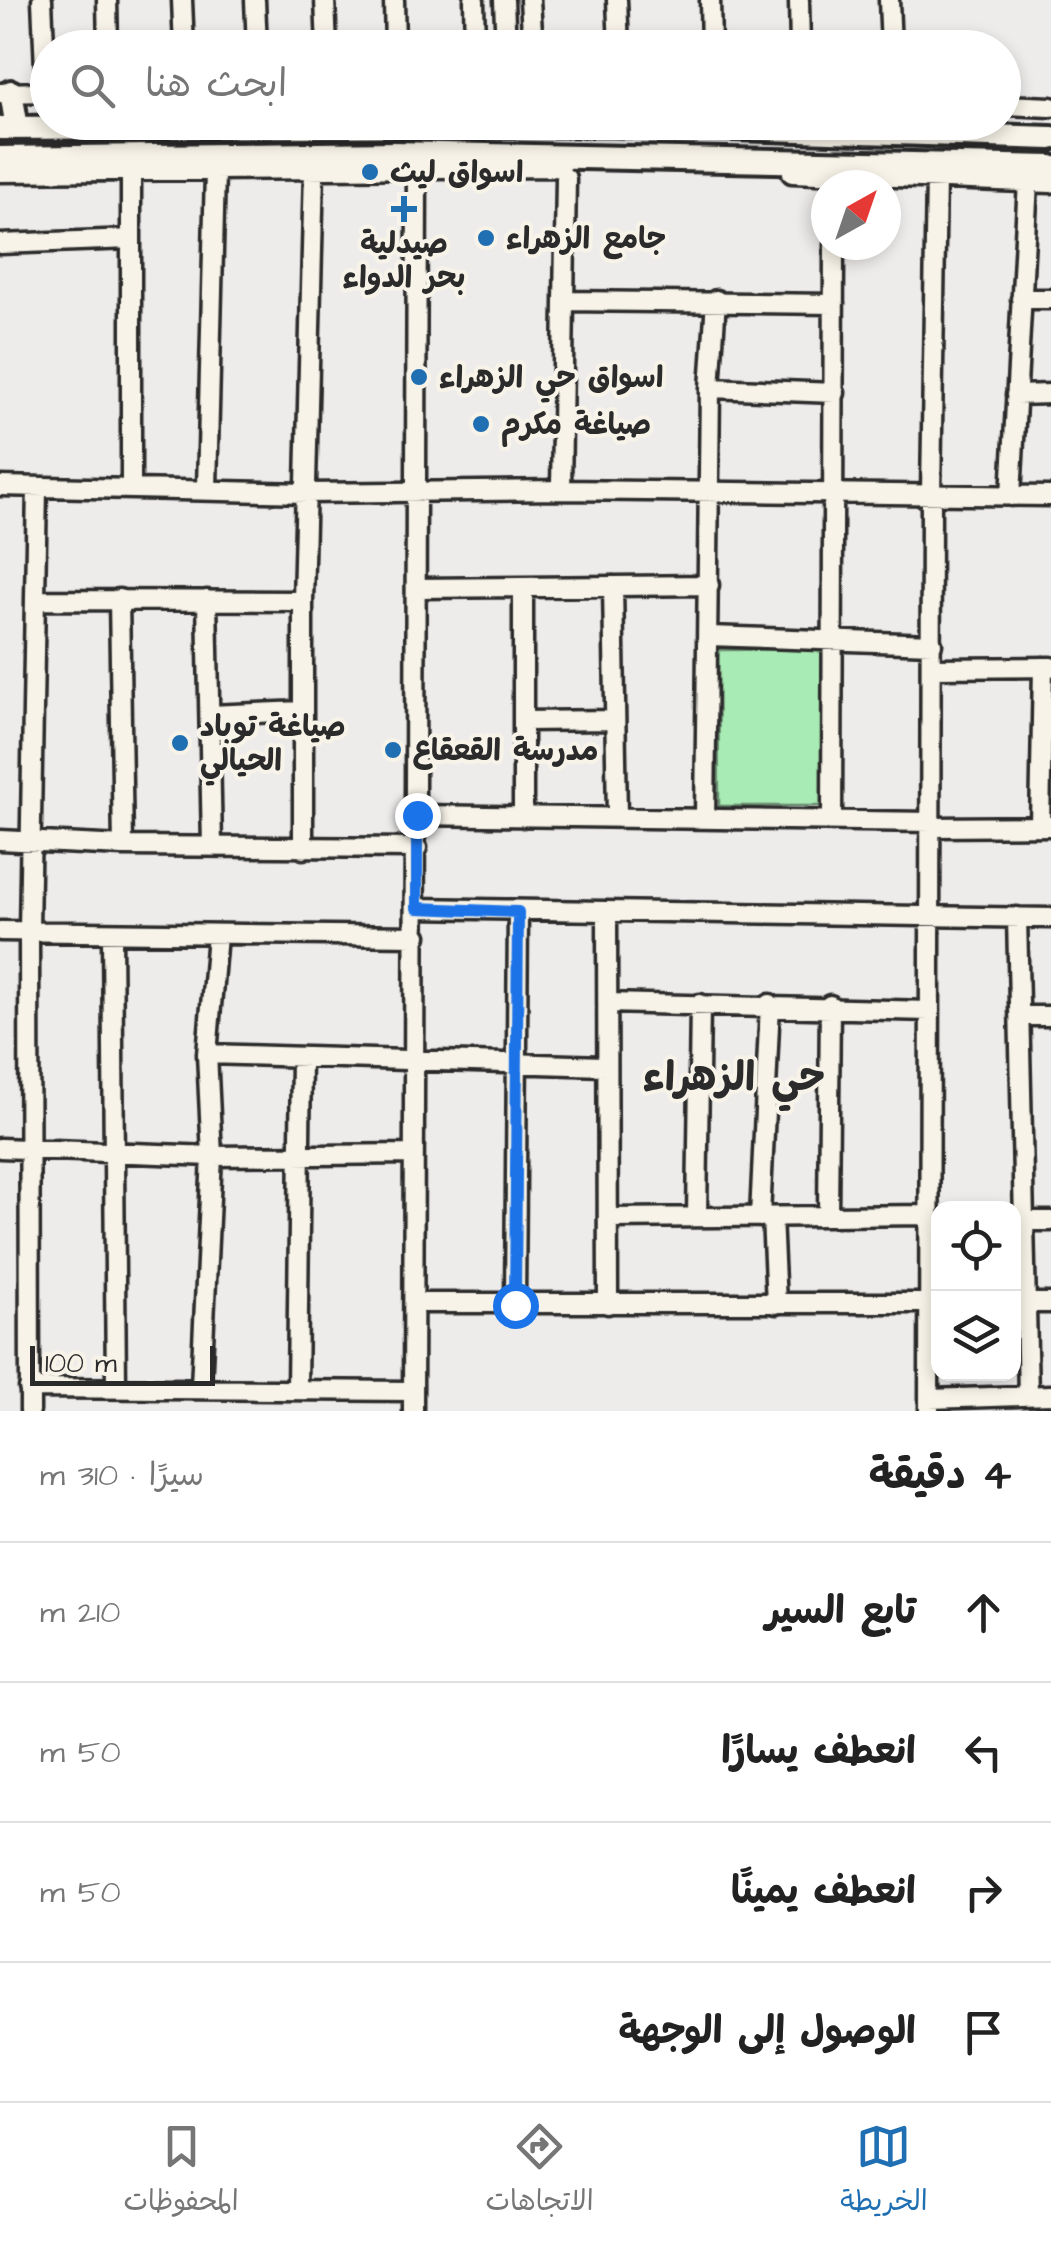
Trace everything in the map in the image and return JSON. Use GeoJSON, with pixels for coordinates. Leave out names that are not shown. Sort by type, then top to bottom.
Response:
{"type":"FeatureCollection","features":[{"type":"Feature","properties":{"kind":"main road"},"geometry":{"type":"LineString","coordinates":[[6,92],[8,128]]}},
{"type":"Feature","properties":{"kind":"main road"},"geometry":{"type":"LineString","coordinates":[[1021,137],[1051,138]]}},
{"type":"Feature","properties":{"kind":"main road"},"geometry":{"type":"LineString","coordinates":[[788,140],[789,160]]}},
{"type":"Feature","properties":{"kind":"main road"},"geometry":{"type":"LineString","coordinates":[[0,158],[302,165],[752,165],[789,160],[1051,168]]}},
{"type":"Feature","properties":{"kind":"street"},"geometry":{"type":"LineString","coordinates":[[42,0],[43,30]]}},
{"type":"Feature","properties":{"kind":"street"},"geometry":{"type":"LineString","coordinates":[[107,0],[108,30]]}},
{"type":"Feature","properties":{"kind":"street"},"geometry":{"type":"LineString","coordinates":[[182,0],[183,30]]}},
{"type":"Feature","properties":{"kind":"street"},"geometry":{"type":"LineString","coordinates":[[255,0],[256,30]]}},
{"type":"Feature","properties":{"kind":"street"},"geometry":{"type":"LineString","coordinates":[[325,0],[327,30]]}},
{"type":"Feature","properties":{"kind":"street"},"geometry":{"type":"LineString","coordinates":[[394,0],[395,30]]}},
{"type":"Feature","properties":{"kind":"street"},"geometry":{"type":"LineString","coordinates":[[474,0],[475,30]]}},
{"type":"Feature","properties":{"kind":"street"},"geometry":{"type":"LineString","coordinates":[[504,0],[505,30]]}},
{"type":"Feature","properties":{"kind":"street"},"geometry":{"type":"LineString","coordinates":[[530,0],[532,30]]}},
{"type":"Feature","properties":{"kind":"street"},"geometry":{"type":"LineString","coordinates":[[617,0],[618,30]]}},
{"type":"Feature","properties":{"kind":"street"},"geometry":{"type":"LineString","coordinates":[[710,0],[711,30]]}},
{"type":"Feature","properties":{"kind":"street"},"geometry":{"type":"LineString","coordinates":[[798,0],[799,30]]}},
{"type":"Feature","properties":{"kind":"street"},"geometry":{"type":"LineString","coordinates":[[889,0],[890,30]]}},
{"type":"Feature","properties":{"kind":"street"},"geometry":{"type":"LineString","coordinates":[[1021,105],[1051,106]]}},
{"type":"Feature","properties":{"kind":"street"},"geometry":{"type":"LineString","coordinates":[[302,165],[307,493],[303,849]]}},
{"type":"Feature","properties":{"kind":"street"},"geometry":{"type":"LineString","coordinates":[[0,172],[216,172],[302,165],[418,170],[752,165],[811,175]]}},
{"type":"Feature","properties":{"kind":"street"},"geometry":{"type":"LineString","coordinates":[[413,1411],[418,170]]}},
{"type":"Feature","properties":{"kind":"street"},"geometry":{"type":"LineString","coordinates":[[130,487],[132,172]]}},
{"type":"Feature","properties":{"kind":"street"},"geometry":{"type":"LineString","coordinates":[[207,488],[216,172]]}},
{"type":"Feature","properties":{"kind":"street"},"geometry":{"type":"LineString","coordinates":[[560,490],[566,178]]}},
{"type":"Feature","properties":{"kind":"street"},"geometry":{"type":"LineString","coordinates":[[901,178],[1051,183]]}},
{"type":"Feature","properties":{"kind":"street"},"geometry":{"type":"LineString","coordinates":[[933,1291],[930,917],[936,178]]}},
{"type":"Feature","properties":{"kind":"street"},"geometry":{"type":"LineString","coordinates":[[1011,496],[1028,182]]}},
{"type":"Feature","properties":{"kind":"street"},"geometry":{"type":"LineString","coordinates":[[0,244],[131,240]]}},
{"type":"Feature","properties":{"kind":"street"},"geometry":{"type":"LineString","coordinates":[[832,822],[834,260]]}},
{"type":"Feature","properties":{"kind":"street"},"geometry":{"type":"LineString","coordinates":[[1020,299],[1051,299]]}},
{"type":"Feature","properties":{"kind":"street"},"geometry":{"type":"LineString","coordinates":[[704,819],[710,388],[716,300]]}},
{"type":"Feature","properties":{"kind":"street"},"geometry":{"type":"LineString","coordinates":[[564,301],[834,304]]}},
{"type":"Feature","properties":{"kind":"street"},"geometry":{"type":"LineString","coordinates":[[710,388],[834,393]]}},
{"type":"Feature","properties":{"kind":"street"},"geometry":{"type":"LineString","coordinates":[[1016,395],[1051,394]]}},
{"type":"Feature","properties":{"kind":"street"},"geometry":{"type":"LineString","coordinates":[[0,486],[307,493],[560,490],[1051,496]]}},
{"type":"Feature","properties":{"kind":"street"},"geometry":{"type":"LineString","coordinates":[[30,1411],[29,930],[37,487]]}},
{"type":"Feature","properties":{"kind":"street"},"geometry":{"type":"LineString","coordinates":[[417,588],[709,585]]}},
{"type":"Feature","properties":{"kind":"street"},"geometry":{"type":"LineString","coordinates":[[613,586],[616,816]]}},
{"type":"Feature","properties":{"kind":"street"},"geometry":{"type":"LineString","coordinates":[[523,587],[523,817]]}},
{"type":"Feature","properties":{"kind":"street"},"geometry":{"type":"LineString","coordinates":[[35,600],[303,601]]}},
{"type":"Feature","properties":{"kind":"street"},"geometry":{"type":"LineString","coordinates":[[119,600],[123,846]]}},
{"type":"Feature","properties":{"kind":"street"},"geometry":{"type":"LineString","coordinates":[[207,600],[212,846]]}},
{"type":"Feature","properties":{"kind":"street"},"geometry":{"type":"LineString","coordinates":[[708,636],[932,644]]}},
{"type":"Feature","properties":{"kind":"street"},"geometry":{"type":"LineString","coordinates":[[417,815],[1045,826],[1047,667],[933,668]]}},
{"type":"Feature","properties":{"kind":"street"},"geometry":{"type":"LineString","coordinates":[[210,715],[303,712]]}},
{"type":"Feature","properties":{"kind":"street"},"geometry":{"type":"LineString","coordinates":[[523,721],[616,720]]}},
{"type":"Feature","properties":{"kind":"street"},"geometry":{"type":"LineString","coordinates":[[0,840],[123,846],[417,848]]}},
{"type":"Feature","properties":{"kind":"street"},"geometry":{"type":"LineString","coordinates":[[417,908],[1051,918]]}},
{"type":"Feature","properties":{"kind":"street"},"geometry":{"type":"LineString","coordinates":[[515,1305],[518,912]]}},
{"type":"Feature","properties":{"kind":"street"},"geometry":{"type":"LineString","coordinates":[[608,912],[608,1304]]}},
{"type":"Feature","properties":{"kind":"street"},"geometry":{"type":"LineString","coordinates":[[1018,917],[1024,1221],[1021,1291]]}},
{"type":"Feature","properties":{"kind":"street"},"geometry":{"type":"LineString","coordinates":[[0,931],[417,936]]}},
{"type":"Feature","properties":{"kind":"street"},"geometry":{"type":"LineString","coordinates":[[112,934],[116,1388]]}},
{"type":"Feature","properties":{"kind":"street"},"geometry":{"type":"LineString","coordinates":[[201,1386],[212,1156],[207,1054],[217,934]]}},
{"type":"Feature","properties":{"kind":"street"},"geometry":{"type":"LineString","coordinates":[[608,1003],[830,1005],[930,1011]]}},
{"type":"Feature","properties":{"kind":"street"},"geometry":{"type":"LineString","coordinates":[[696,1217],[700,1004]]}},
{"type":"Feature","properties":{"kind":"street"},"geometry":{"type":"LineString","coordinates":[[770,1004],[766,1217],[776,1304]]}},
{"type":"Feature","properties":{"kind":"street"},"geometry":{"type":"LineString","coordinates":[[828,1216],[830,1005]]}},
{"type":"Feature","properties":{"kind":"street"},"geometry":{"type":"LineString","coordinates":[[1020,1016],[1051,1016]]}},
{"type":"Feature","properties":{"kind":"street"},"geometry":{"type":"LineString","coordinates":[[207,1054],[301,1060],[518,1060],[605,1066]]}},
{"type":"Feature","properties":{"kind":"street"},"geometry":{"type":"LineString","coordinates":[[297,1389],[301,1060]]}},
{"type":"Feature","properties":{"kind":"street"},"geometry":{"type":"LineString","coordinates":[[0,1148],[212,1156],[413,1154]]}},
{"type":"Feature","properties":{"kind":"street"},"geometry":{"type":"LineString","coordinates":[[608,1218],[930,1215]]}},
{"type":"Feature","properties":{"kind":"street"},"geometry":{"type":"LineString","coordinates":[[1024,1221],[1051,1222]]}},
{"type":"Feature","properties":{"kind":"street"},"geometry":{"type":"LineString","coordinates":[[414,1303],[931,1303]]}},
{"type":"Feature","properties":{"kind":"street"},"geometry":{"type":"LineString","coordinates":[[1021,1303],[1051,1303]]}},
{"type":"Feature","properties":{"kind":"street"},"geometry":{"type":"LineString","coordinates":[[1021,1314],[1028,1395]]}},
{"type":"Feature","properties":{"kind":"street"},"geometry":{"type":"LineString","coordinates":[[931,1364],[929,1405],[1051,1395]]}},
{"type":"Feature","properties":{"kind":"street"},"geometry":{"type":"LineString","coordinates":[[30,1388],[413,1390]]}},
{"type":"Feature","properties":{"kind":"green space"},"geometry":{"type":"Polygon","coordinates":[[[822,649],[823,806],[719,806],[718,650],[822,649]]]}},
{"type":"Feature","properties":{"kind":"place","name":"اسواق ليث"},"geometry":{"type":"Point","coordinates":[370,172]}},
{"type":"Feature","properties":{"kind":"place","name":"صيدلية بحر الدواء"},"geometry":{"type":"Point","coordinates":[404,209]}},
{"type":"Feature","properties":{"kind":"place","name":"جامع الزهراء"},"geometry":{"type":"Point","coordinates":[486,238]}},
{"type":"Feature","properties":{"kind":"place","name":"اسواق حي الزهراء"},"geometry":{"type":"Point","coordinates":[419,377]}},
{"type":"Feature","properties":{"kind":"place","name":"صياغة مكرم"},"geometry":{"type":"Point","coordinates":[481,424]}},
{"type":"Feature","properties":{"kind":"place","name":"صياغة توباد الحيالي"},"geometry":{"type":"Point","coordinates":[180,743]}},
{"type":"Feature","properties":{"kind":"place","name":"مدرسة القعقاع"},"geometry":{"type":"Point","coordinates":[393,750]}},
{"type":"Feature","properties":{"kind":"district","name":"حي الزهراء"},"geometry":{"type":"Point","coordinates":[734,1076]}},
{"type":"Feature","properties":{"kind":"route"},"geometry":{"type":"LineString","coordinates":[[417,815],[417,908],[518,912],[515,1305]]}}]}
